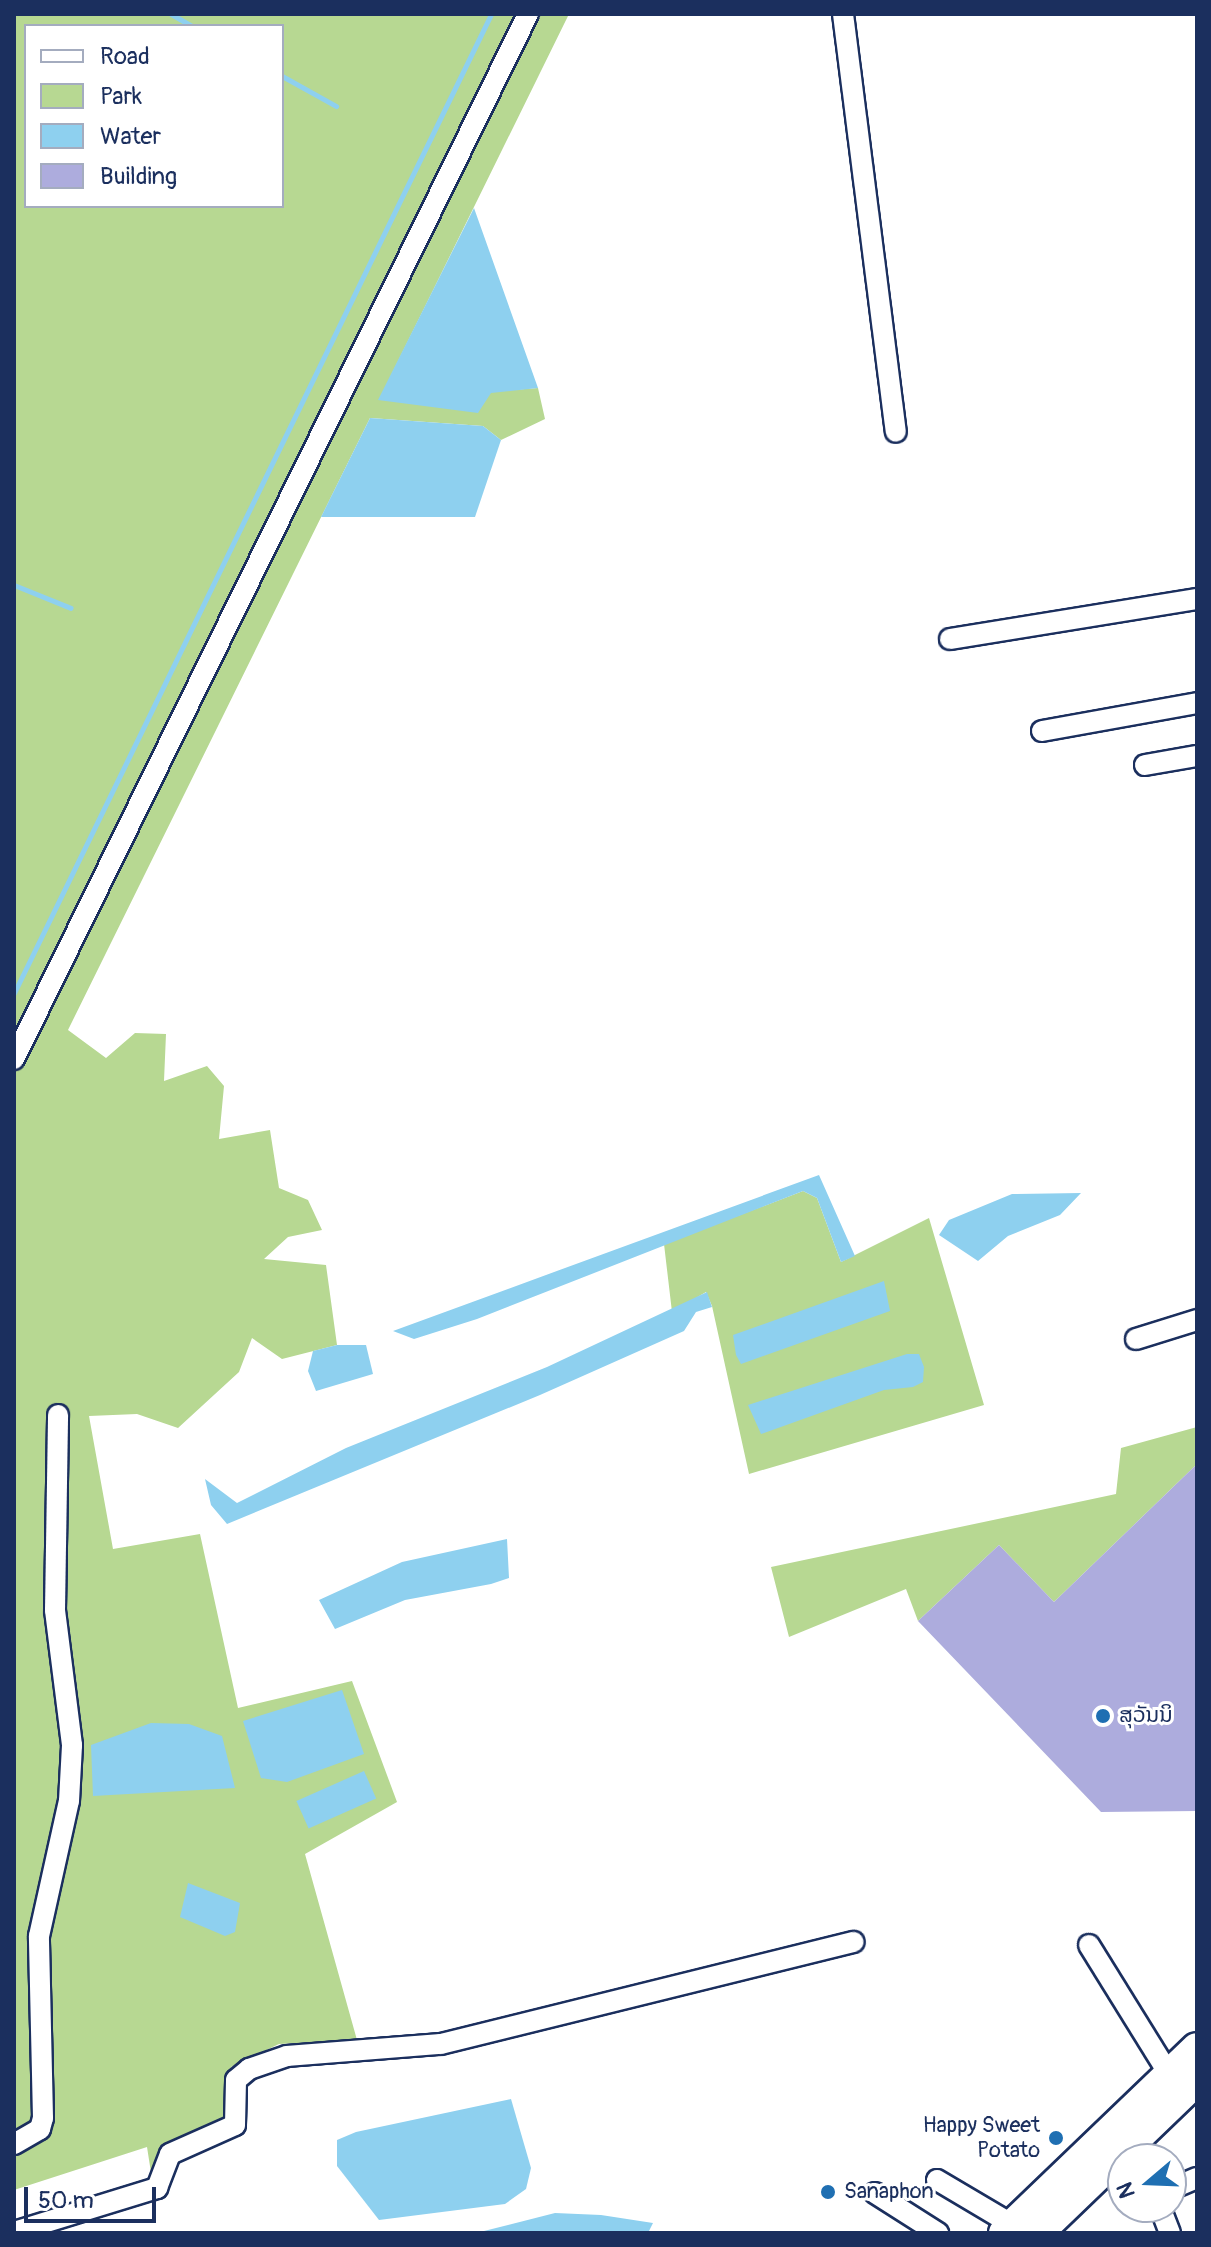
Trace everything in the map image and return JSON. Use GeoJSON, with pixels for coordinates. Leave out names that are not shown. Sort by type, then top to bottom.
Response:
{"type":"FeatureCollection","features":[{"type":"Feature","properties":{"kind":"highway"},"geometry":{"type":"LineString","coordinates":[[1133,2143],[1183,2077],[1197,2048]]}},
{"type":"Feature","properties":{"kind":"highway"},"geometry":{"type":"LineString","coordinates":[[1019,2230],[1183,2077]]}},
{"type":"Feature","properties":{"kind":"highway"},"geometry":{"type":"LineString","coordinates":[[1019,2230],[1107,2168]]}},
{"type":"Feature","properties":{"kind":"street"},"geometry":{"type":"LineString","coordinates":[[14,1059],[528,14]]}},
{"type":"Feature","properties":{"kind":"street"},"geometry":{"type":"LineString","coordinates":[[843,14],[896,432]]}},
{"type":"Feature","properties":{"kind":"street"},"geometry":{"type":"LineString","coordinates":[[950,639],[1197,599]]}},
{"type":"Feature","properties":{"kind":"street"},"geometry":{"type":"LineString","coordinates":[[1042,731],[1197,703]]}},
{"type":"Feature","properties":{"kind":"street"},"geometry":{"type":"LineString","coordinates":[[1145,765],[1197,756]]}},
{"type":"Feature","properties":{"kind":"street"},"geometry":{"type":"LineString","coordinates":[[1136,1339],[1197,1320]]}},
{"type":"Feature","properties":{"kind":"street"},"geometry":{"type":"LineString","coordinates":[[14,2144],[40,2129],[43,2118],[39,1936],[69,1801],[72,1745],[55,1610],[58,1415]]}},
{"type":"Feature","properties":{"kind":"street"},"geometry":{"type":"LineString","coordinates":[[14,2232],[157,2188],[170,2154],[235,2125],[236,2080],[249,2069],[287,2056],[441,2044],[854,1942]]}},
{"type":"Feature","properties":{"kind":"street"},"geometry":{"type":"LineString","coordinates":[[1089,1945],[1183,2077]]}},
{"type":"Feature","properties":{"kind":"street"},"geometry":{"type":"LineString","coordinates":[[937,2180],[1019,2230]]}},
{"type":"Feature","properties":{"kind":"street"},"geometry":{"type":"LineString","coordinates":[[875,2193],[938,2233]]}},
{"type":"Feature","properties":{"kind":"green space"},"geometry":{"type":"Polygon","coordinates":[[[14,14],[569,14],[379,400],[538,388],[545,419],[501,440],[483,426],[370,418],[68,1030],[106,1058],[135,1033],[166,1034],[164,1081],[207,1066],[224,1086],[219,1139],[270,1130],[279,1188],[308,1200],[322,1230],[288,1237],[264,1259],[326,1265],[337,1345],[282,1359],[252,1338],[239,1372],[178,1428],[137,1414],[89,1416],[113,1549],[200,1534],[238,1708],[352,1681],[397,1802],[305,1854],[357,2040],[279,2044],[231,2067],[222,2124],[152,2179],[147,2147],[14,2190],[14,14]]]}},
{"type":"Feature","properties":{"kind":"green space"},"geometry":{"type":"Polygon","coordinates":[[[803,1191],[817,1198],[841,1262],[929,1218],[984,1405],[749,1474],[712,1306],[706,1292],[672,1312],[664,1244],[803,1191]]]}},
{"type":"Feature","properties":{"kind":"green space"},"geometry":{"type":"Polygon","coordinates":[[[1197,1427],[1197,1464],[1054,1602],[999,1545],[918,1621],[906,1589],[789,1637],[771,1567],[1116,1494],[1121,1448],[1197,1427]]]}},
{"type":"Feature","properties":{"kind":"water"},"geometry":{"type":"Polygon","coordinates":[[[474,208],[538,388],[491,393],[478,413],[378,400],[474,208]]]}},
{"type":"Feature","properties":{"kind":"water"},"geometry":{"type":"Polygon","coordinates":[[[370,418],[483,426],[501,440],[475,517],[321,517],[370,418]]]}},
{"type":"Feature","properties":{"kind":"water"},"geometry":{"type":"Polygon","coordinates":[[[819,1175],[855,1256],[841,1262],[817,1198],[803,1191],[477,1319],[414,1339],[393,1331],[819,1175]]]}},
{"type":"Feature","properties":{"kind":"water"},"geometry":{"type":"Polygon","coordinates":[[[1081,1193],[1060,1215],[1008,1236],[978,1261],[939,1235],[949,1220],[1012,1194],[1081,1193]]]}},
{"type":"Feature","properties":{"kind":"water"},"geometry":{"type":"Polygon","coordinates":[[[884,1281],[890,1311],[741,1364],[736,1355],[733,1335],[884,1281]]]}},
{"type":"Feature","properties":{"kind":"water"},"geometry":{"type":"Polygon","coordinates":[[[707,1292],[712,1307],[696,1312],[684,1331],[540,1395],[227,1524],[211,1505],[205,1479],[237,1503],[346,1448],[547,1367],[707,1292]]]}},
{"type":"Feature","properties":{"kind":"water"},"geometry":{"type":"Polygon","coordinates":[[[337,1345],[366,1345],[373,1374],[316,1391],[308,1371],[313,1351],[337,1345]]]}},
{"type":"Feature","properties":{"kind":"water"},"geometry":{"type":"Polygon","coordinates":[[[907,1354],[919,1354],[924,1367],[923,1382],[913,1387],[884,1390],[761,1434],[748,1405],[907,1354]]]}},
{"type":"Feature","properties":{"kind":"water"},"geometry":{"type":"Polygon","coordinates":[[[507,1539],[509,1578],[491,1584],[405,1600],[335,1629],[319,1600],[402,1562],[507,1539]]]}},
{"type":"Feature","properties":{"kind":"water"},"geometry":{"type":"Polygon","coordinates":[[[342,1690],[364,1754],[287,1782],[261,1778],[243,1721],[342,1690]]]}},
{"type":"Feature","properties":{"kind":"water"},"geometry":{"type":"Polygon","coordinates":[[[151,1723],[189,1724],[222,1736],[235,1788],[93,1796],[91,1745],[151,1723]]]}},
{"type":"Feature","properties":{"kind":"water"},"geometry":{"type":"Polygon","coordinates":[[[364,1771],[376,1798],[309,1829],[296,1801],[364,1771]]]}},
{"type":"Feature","properties":{"kind":"water"},"geometry":{"type":"Polygon","coordinates":[[[188,1883],[240,1903],[235,1932],[225,1936],[180,1917],[188,1883]]]}},
{"type":"Feature","properties":{"kind":"water"},"geometry":{"type":"Polygon","coordinates":[[[511,2099],[531,2168],[526,2189],[505,2204],[379,2220],[337,2166],[337,2140],[356,2132],[511,2099]]]}},
{"type":"Feature","properties":{"kind":"water"},"geometry":{"type":"Polygon","coordinates":[[[555,2213],[601,2215],[653,2223],[648,2233],[476,2233],[555,2213]]]}},
{"type":"Feature","properties":{"kind":"building","name":"ສຸວັນນິ"},"geometry":{"type":"Polygon","coordinates":[[[1197,1464],[1197,1811],[1101,1812],[918,1621],[999,1545],[1054,1602],[1197,1464]]]}},
{"type":"Feature","properties":{"kind":"waterway"},"geometry":{"type":"LineString","coordinates":[[171,14],[188,24]]}},
{"type":"Feature","properties":{"kind":"waterway"},"geometry":{"type":"LineString","coordinates":[[14,993],[491,14]]}},
{"type":"Feature","properties":{"kind":"waterway"},"geometry":{"type":"LineString","coordinates":[[284,77],[336,106]]}},
{"type":"Feature","properties":{"kind":"waterway"},"geometry":{"type":"LineString","coordinates":[[14,585],[71,608]]}},
{"type":"Feature","properties":{"kind":"place","name":"ສຸວັນນິ"},"geometry":{"type":"Point","coordinates":[1103,1716]}},
{"type":"Feature","properties":{"kind":"place","name":"Happy Sweet Potato"},"geometry":{"type":"Point","coordinates":[1056,2138]}},
{"type":"Feature","properties":{"kind":"place","name":"Sanaphon"},"geometry":{"type":"Point","coordinates":[828,2192]}}]}
